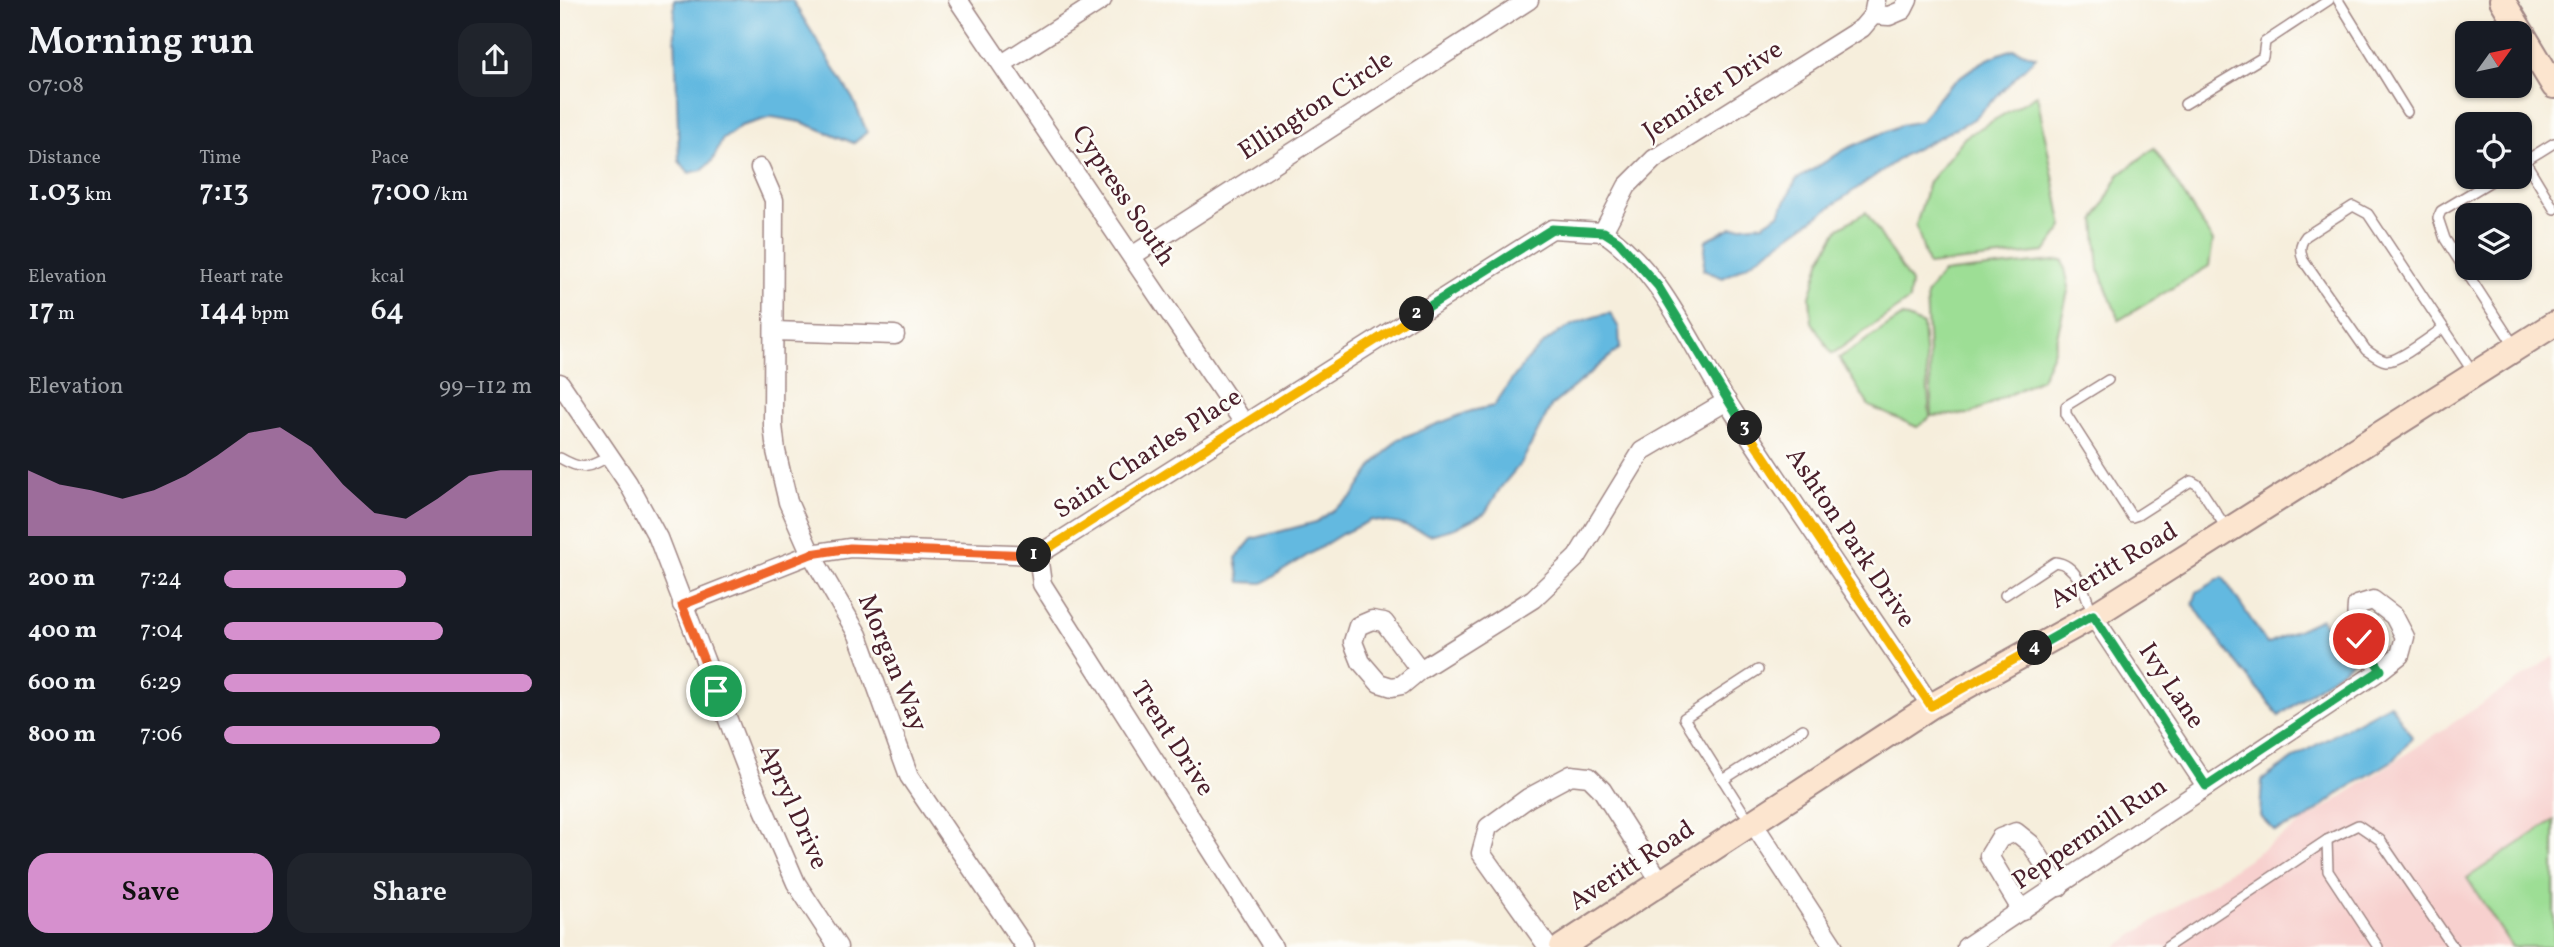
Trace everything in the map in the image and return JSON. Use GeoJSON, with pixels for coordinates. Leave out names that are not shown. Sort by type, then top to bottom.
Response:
{"type":"FeatureCollection","features":[{"type":"Feature","properties":{"kind":"street","name":"Cypress South"},"geometry":{"type":"LineString","coordinates":[[958,0],[1244,423]]}},
{"type":"Feature","properties":{"kind":"street"},"geometry":{"type":"LineString","coordinates":[[1002,64],[1101,0]]}},
{"type":"Feature","properties":{"kind":"street","name":"Ellington Circle"},"geometry":{"type":"LineString","coordinates":[[1132,256],[1529,0]]}},
{"type":"Feature","properties":{"kind":"street","name":"Jennifer Drive"},"geometry":{"type":"LineString","coordinates":[[1604,232],[1627,186],[1654,159],[1861,28],[1875,7],[1889,16],[1903,10],[1908,0]]}},
{"type":"Feature","properties":{"kind":"street"},"geometry":{"type":"LineString","coordinates":[[2502,0],[2554,86]]}},
{"type":"Feature","properties":{"kind":"street","name":"Morgan Way"},"geometry":{"type":"LineString","coordinates":[[760,168],[774,200],[773,425],[788,502],[811,554],[858,635],[909,776],[1025,947]]}},
{"type":"Feature","properties":{"kind":"street","name":"Saint Charles Place"},"geometry":{"type":"LineString","coordinates":[[1038,555],[1552,229],[1604,232]]}},
{"type":"Feature","properties":{"kind":"street","name":"Ashton Park Drive"},"geometry":{"type":"LineString","coordinates":[[1604,232],[1618,241],[1658,286],[1727,401],[1931,706]]}},
{"type":"Feature","properties":{"kind":"street","name":"Averitt Road"},"geometry":{"type":"LineString","coordinates":[[1562,947],[1931,706],[2093,615],[2554,324]]}},
{"type":"Feature","properties":{"kind":"street"},"geometry":{"type":"LineString","coordinates":[[774,331],[895,335]]}},
{"type":"Feature","properties":{"kind":"street","name":"Apryl Drive"},"geometry":{"type":"LineString","coordinates":[[560,383],[628,483],[658,538],[750,778],[796,883],[838,947]]}},
{"type":"Feature","properties":{"kind":"street"},"geometry":{"type":"LineString","coordinates":[[1420,670],[1533,599],[1577,556],[1642,451],[1727,401]]}},
{"type":"Feature","properties":{"kind":"street"},"geometry":{"type":"LineString","coordinates":[[682,605],[811,554],[850,548],[1038,555]]}},
{"type":"Feature","properties":{"kind":"street","name":"Trent Drive"},"geometry":{"type":"LineString","coordinates":[[1038,555],[1042,584],[1273,947]]}},
{"type":"Feature","properties":{"kind":"street","name":"Ivy Lane"},"geometry":{"type":"LineString","coordinates":[[2093,615],[2206,786]]}},
{"type":"Feature","properties":{"kind":"street","name":"Peppermill Run"},"geometry":{"type":"LineString","coordinates":[[1966,947],[2381,670]]}},
{"type":"Feature","properties":{"kind":"street"},"geometry":{"type":"LineString","coordinates":[[1548,947],[1481,853],[1488,827],[1528,798],[1571,775],[1589,777],[1602,790],[1660,881]]}},
{"type":"Feature","properties":{"kind":"street"},"geometry":{"type":"LineString","coordinates":[[1753,823],[1833,947]]}},
{"type":"Feature","properties":{"kind":"street"},"geometry":{"type":"LineString","coordinates":[[2022,911],[1989,856],[2000,838],[2015,832],[2031,844],[2059,887]]}},
{"type":"Feature","properties":{"kind":"lane"},"geometry":{"type":"LineString","coordinates":[[2186,104],[2263,57],[2265,42],[2329,0]]}},
{"type":"Feature","properties":{"kind":"lane"},"geometry":{"type":"LineString","coordinates":[[2338,0],[2407,112]]}},
{"type":"Feature","properties":{"kind":"lane"},"geometry":{"type":"LineString","coordinates":[[2532,156],[2554,143]]}},
{"type":"Feature","properties":{"kind":"lane"},"geometry":{"type":"LineString","coordinates":[[2532,177],[2554,209]]}},
{"type":"Feature","properties":{"kind":"lane"},"geometry":{"type":"LineString","coordinates":[[2478,189],[2441,211],[2438,218],[2445,239],[2515,347]]}},
{"type":"Feature","properties":{"kind":"lane"},"geometry":{"type":"LineString","coordinates":[[2444,328],[2396,359],[2385,361],[2375,357],[2366,350],[2303,260],[2301,242],[2353,206],[2362,209],[2368,214],[2444,328],[2474,374]]}},
{"type":"Feature","properties":{"kind":"lane"},"geometry":{"type":"LineString","coordinates":[[2108,380],[2067,406],[2066,414],[2132,517],[2191,481],[2198,485],[2228,531]]}},
{"type":"Feature","properties":{"kind":"lane"},"geometry":{"type":"LineString","coordinates":[[560,458],[584,468],[610,456]]}},
{"type":"Feature","properties":{"kind":"lane"},"geometry":{"type":"LineString","coordinates":[[2005,596],[2054,562],[2064,563],[2071,568],[2085,592],[2093,615]]}},
{"type":"Feature","properties":{"kind":"lane"},"geometry":{"type":"LineString","coordinates":[[1753,823],[1684,718],[1758,670]]}},
{"type":"Feature","properties":{"kind":"lane"},"geometry":{"type":"LineString","coordinates":[[1723,780],[1803,729]]}},
{"type":"Feature","properties":{"kind":"lane"},"geometry":{"type":"LineString","coordinates":[[2166,947],[2327,840],[2358,825],[2380,840],[2453,947]]}},
{"type":"Feature","properties":{"kind":"lane"},"geometry":{"type":"LineString","coordinates":[[2327,840],[2328,871],[2378,947]]}},
{"type":"Feature","properties":{"kind":"shaded area"},"geometry":{"type":"Polygon","coordinates":[[[2554,656],[2554,947],[2115,947],[2554,656]]]}},
{"type":"Feature","properties":{"kind":"green space"},"geometry":{"type":"Polygon","coordinates":[[[2037,95],[2063,227],[2045,252],[1928,265],[1916,225],[1929,182],[1965,137],[2037,95]]]}},
{"type":"Feature","properties":{"kind":"green space"},"geometry":{"type":"Polygon","coordinates":[[[2154,148],[2213,241],[2209,266],[2119,320],[2099,270],[2095,220],[2119,175],[2154,148]]]}},
{"type":"Feature","properties":{"kind":"green space"},"geometry":{"type":"Polygon","coordinates":[[[1866,212],[1911,283],[1909,300],[1832,354],[1812,322],[1810,297],[1821,259],[1839,228],[1866,212]]]}},
{"type":"Feature","properties":{"kind":"green space"},"geometry":{"type":"Polygon","coordinates":[[[2063,260],[2069,287],[2053,353],[2041,379],[1970,414],[1932,416],[1926,295],[1942,273],[2063,260]]]}},
{"type":"Feature","properties":{"kind":"green space"},"geometry":{"type":"Polygon","coordinates":[[[1903,316],[1923,325],[1930,417],[1917,427],[1869,406],[1839,358],[1903,316]]]}},
{"type":"Feature","properties":{"kind":"green space"},"geometry":{"type":"Polygon","coordinates":[[[2554,820],[2554,947],[2512,947],[2467,878],[2554,820]]]}},
{"type":"Feature","properties":{"kind":"water"},"geometry":{"type":"Polygon","coordinates":[[[674,0],[792,0],[853,99],[867,132],[854,143],[801,122],[772,117],[741,126],[722,140],[713,160],[702,170],[689,173],[679,161],[674,0]]]}},
{"type":"Feature","properties":{"kind":"water"},"geometry":{"type":"Polygon","coordinates":[[[2014,49],[2036,57],[1974,119],[1906,154],[1746,266],[1723,278],[1703,270],[1706,240],[1732,227],[1763,224],[1779,214],[1796,180],[1846,149],[1901,125],[1921,121],[1939,97],[1961,76],[1986,60],[2014,49]]]}},
{"type":"Feature","properties":{"kind":"water"},"geometry":{"type":"Polygon","coordinates":[[[1610,313],[1619,328],[1620,348],[1551,406],[1522,462],[1501,487],[1485,513],[1455,528],[1430,535],[1399,524],[1371,520],[1342,534],[1263,583],[1240,582],[1236,558],[1252,539],[1316,522],[1353,496],[1375,463],[1398,439],[1471,411],[1494,406],[1529,358],[1555,335],[1589,318],[1610,313]]]}},
{"type":"Feature","properties":{"kind":"water"},"geometry":{"type":"Polygon","coordinates":[[[2223,577],[2267,644],[2321,619],[2353,661],[2279,716],[2193,604],[2197,592],[2223,577]]]}},
{"type":"Feature","properties":{"kind":"water"},"geometry":{"type":"Polygon","coordinates":[[[2390,704],[2412,737],[2395,759],[2344,790],[2303,821],[2275,831],[2260,816],[2262,780],[2300,754],[2390,704]]]}},
{"type":"Feature","properties":{"kind":"route"},"geometry":{"type":"LineString","coordinates":[[716,691],[682,605],[811,554],[850,548],[1038,555],[1552,229],[1604,232],[1618,241],[1658,286],[1727,401],[1931,706],[2093,615],[2206,786],[2381,670],[2359,639]]}}]}
